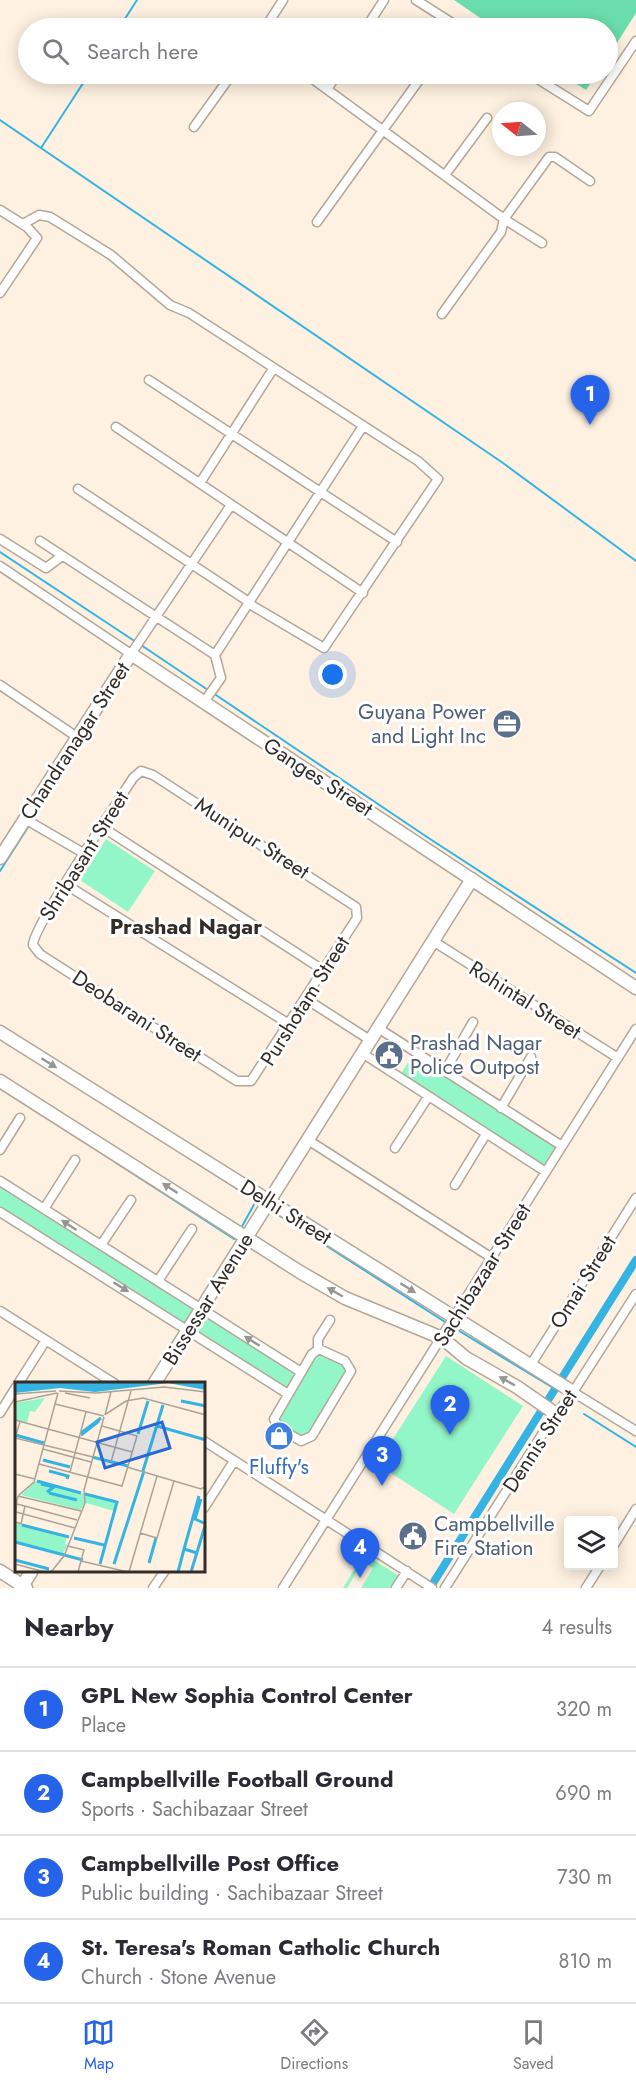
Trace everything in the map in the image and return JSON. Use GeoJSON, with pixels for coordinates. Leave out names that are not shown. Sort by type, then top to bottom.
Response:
{"type":"FeatureCollection","features":[{"type":"Feature","properties":{"kind":"street"},"geometry":{"type":"LineString","coordinates":[[271,18],[283,0]]}},
{"type":"Feature","properties":{"kind":"street"},"geometry":{"type":"LineString","coordinates":[[372,18],[384,0]]}},
{"type":"Feature","properties":{"kind":"street"},"geometry":{"type":"LineString","coordinates":[[416,0],[444,18]]}},
{"type":"Feature","properties":{"kind":"street"},"geometry":{"type":"LineString","coordinates":[[618,68],[636,41]]}},
{"type":"Feature","properties":{"kind":"street"},"geometry":{"type":"LineString","coordinates":[[194,128],[225,84]]}},
{"type":"Feature","properties":{"kind":"street"},"geometry":{"type":"LineString","coordinates":[[322,84],[504,219],[542,243]]}},
{"type":"Feature","properties":{"kind":"street"},"geometry":{"type":"LineString","coordinates":[[328,88],[331,84]]}},
{"type":"Feature","properties":{"kind":"street"},"geometry":{"type":"LineString","coordinates":[[317,222],[416,84]]}},
{"type":"Feature","properties":{"kind":"street"},"geometry":{"type":"LineString","coordinates":[[546,84],[590,111],[608,84]]}},
{"type":"Feature","properties":{"kind":"street"},"geometry":{"type":"LineString","coordinates":[[446,175],[487,118]]}},
{"type":"Feature","properties":{"kind":"street"},"geometry":{"type":"LineString","coordinates":[[442,314],[501,232],[504,219],[549,157],[555,157],[590,181]]}},
{"type":"Feature","properties":{"kind":"street"},"geometry":{"type":"LineString","coordinates":[[0,210],[23,224],[37,238],[0,293]]}},
{"type":"Feature","properties":{"kind":"street"},"geometry":{"type":"LineString","coordinates":[[23,224],[39,215],[50,217],[111,255],[170,305],[189,314],[418,461],[438,478],[324,648],[249,602],[78,489]]}},
{"type":"Feature","properties":{"kind":"street"},"geometry":{"type":"LineString","coordinates":[[200,483],[273,369]]}},
{"type":"Feature","properties":{"kind":"street"},"geometry":{"type":"LineString","coordinates":[[150,380],[397,542]]}},
{"type":"Feature","properties":{"kind":"street"},"geometry":{"type":"LineString","coordinates":[[215,655],[363,426]]}},
{"type":"Feature","properties":{"kind":"street"},"geometry":{"type":"LineString","coordinates":[[116,427],[363,592]]}},
{"type":"Feature","properties":{"kind":"street"},"geometry":{"type":"LineString","coordinates":[[137,646],[231,505]]}},
{"type":"Feature","properties":{"kind":"street"},"geometry":{"type":"LineString","coordinates":[[0,539],[46,568],[62,556]]}},
{"type":"Feature","properties":{"kind":"street"},"geometry":{"type":"LineString","coordinates":[[40,541],[215,655],[220,678],[209,695]]}},
{"type":"Feature","properties":{"kind":"street","name":"Ganges Street"},"geometry":{"type":"LineString","coordinates":[[0,566],[137,646],[472,879],[636,988]]}},
{"type":"Feature","properties":{"kind":"street","name":"Chandranagar Street"},"geometry":{"type":"LineString","coordinates":[[0,858],[30,821],[77,738],[137,646]]}},
{"type":"Feature","properties":{"kind":"street"},"geometry":{"type":"LineString","coordinates":[[0,685],[77,738]]}},
{"type":"Feature","properties":{"kind":"street","name":"Shribasant Street"},"geometry":{"type":"LineString","coordinates":[[33,945],[34,935],[65,884],[141,771]]}},
{"type":"Feature","properties":{"kind":"street","name":"Munipur Street"},"geometry":{"type":"LineString","coordinates":[[141,771],[153,775],[351,902],[357,913]]}},
{"type":"Feature","properties":{"kind":"street"},"geometry":{"type":"LineString","coordinates":[[30,821],[85,854]]}},
{"type":"Feature","properties":{"kind":"street"},"geometry":{"type":"LineString","coordinates":[[102,827],[323,970]]}},
{"type":"Feature","properties":{"kind":"street","name":"Bissessar Avenue"},"geometry":{"type":"LineString","coordinates":[[155,1382],[472,879]]}},
{"type":"Feature","properties":{"kind":"street"},"geometry":{"type":"LineString","coordinates":[[65,884],[289,1024]]}},
{"type":"Feature","properties":{"kind":"street","name":"Purshotam Street"},"geometry":{"type":"LineString","coordinates":[[245,1082],[251,1081],[259,1073],[357,913]]}},
{"type":"Feature","properties":{"kind":"street","name":"Rohintal Street"},"geometry":{"type":"LineString","coordinates":[[433,941],[618,1058]]}},
{"type":"Feature","properties":{"kind":"street","name":"Deobarani Street"},"geometry":{"type":"LineString","coordinates":[[33,945],[40,954],[229,1076],[245,1082]]}},
{"type":"Feature","properties":{"kind":"street"},"geometry":{"type":"LineString","coordinates":[[306,999],[370,1041]]}},
{"type":"Feature","properties":{"kind":"street"},"geometry":{"type":"LineString","coordinates":[[445,1071],[472,1022]]}},
{"type":"Feature","properties":{"kind":"street"},"geometry":{"type":"LineString","coordinates":[[378,1028],[562,1146]]}},
{"type":"Feature","properties":{"kind":"street","name":"Sachibazaar Street"},"geometry":{"type":"LineString","coordinates":[[283,1588],[636,1029]]}},
{"type":"Feature","properties":{"kind":"street","name":"Delhi Street"},"geometry":{"type":"LineString","coordinates":[[0,1032],[267,1205],[530,1366],[571,1394]]}},
{"type":"Feature","properties":{"kind":"street"},"geometry":{"type":"LineString","coordinates":[[362,1053],[546,1172]]}},
{"type":"Feature","properties":{"kind":"street"},"geometry":{"type":"LineString","coordinates":[[501,1108],[531,1058]]}},
{"type":"Feature","properties":{"kind":"street","name":"Delhi Street"},"geometry":{"type":"LineString","coordinates":[[0,1081],[59,1116],[246,1238],[345,1298],[444,1334],[466,1358],[558,1412]]}},
{"type":"Feature","properties":{"kind":"street"},"geometry":{"type":"LineString","coordinates":[[395,1148],[428,1097]]}},
{"type":"Feature","properties":{"kind":"street"},"geometry":{"type":"LineString","coordinates":[[0,1150],[20,1118]]}},
{"type":"Feature","properties":{"kind":"street"},"geometry":{"type":"LineString","coordinates":[[455,1185],[486,1134]]}},
{"type":"Feature","properties":{"kind":"street"},"geometry":{"type":"LineString","coordinates":[[308,1140],[492,1258]]}},
{"type":"Feature","properties":{"kind":"street"},"geometry":{"type":"LineString","coordinates":[[44,1209],[75,1160]]}},
{"type":"Feature","properties":{"kind":"street"},"geometry":{"type":"LineString","coordinates":[[0,1181],[301,1372]]}},
{"type":"Feature","properties":{"kind":"street","name":"Omai Street"},"geometry":{"type":"LineString","coordinates":[[530,1366],[636,1198]]}},
{"type":"Feature","properties":{"kind":"street"},"geometry":{"type":"LineString","coordinates":[[101,1245],[130,1200]]}},
{"type":"Feature","properties":{"kind":"street"},"geometry":{"type":"LineString","coordinates":[[0,1212],[288,1394]]}},
{"type":"Feature","properties":{"kind":"street"},"geometry":{"type":"LineString","coordinates":[[158,1281],[192,1229]]}},
{"type":"Feature","properties":{"kind":"street","name":"Dennis Street"},"geometry":{"type":"LineString","coordinates":[[445,1588],[636,1294]]}},
{"type":"Feature","properties":{"kind":"street"},"geometry":{"type":"LineString","coordinates":[[0,1311],[112,1382]]}},
{"type":"Feature","properties":{"kind":"street"},"geometry":{"type":"LineString","coordinates":[[318,1349],[329,1351],[345,1361],[351,1371],[312,1436],[305,1442],[288,1434],[274,1422],[301,1372],[318,1349],[317,1341],[330,1320]]}},
{"type":"Feature","properties":{"kind":"street"},"geometry":{"type":"LineString","coordinates":[[19,1382],[46,1340]]}},
{"type":"Feature","properties":{"kind":"street"},"geometry":{"type":"LineString","coordinates":[[0,1413],[15,1388]]}},
{"type":"Feature","properties":{"kind":"street"},"geometry":{"type":"LineString","coordinates":[[571,1394],[636,1431]]}},
{"type":"Feature","properties":{"kind":"street"},"geometry":{"type":"LineString","coordinates":[[206,1442],[432,1588]]}},
{"type":"Feature","properties":{"kind":"street"},"geometry":{"type":"LineString","coordinates":[[206,1505],[234,1461]]}},
{"type":"Feature","properties":{"kind":"street"},"geometry":{"type":"LineString","coordinates":[[618,1538],[636,1509]]}},
{"type":"Feature","properties":{"kind":"street"},"geometry":{"type":"LineString","coordinates":[[586,1588],[597,1570]]}},
{"type":"Feature","properties":{"kind":"street"},"geometry":{"type":"LineString","coordinates":[[396,1588],[407,1571]]}},
{"type":"Feature","properties":{"kind":"street"},"geometry":{"type":"LineString","coordinates":[[0,1572],[23,1587],[30,1573]]}},
{"type":"Feature","properties":{"kind":"street"},"geometry":{"type":"LineString","coordinates":[[153,1588],[163,1573]]}},
{"type":"Feature","properties":{"kind":"green space"},"geometry":{"type":"Polygon","coordinates":[[[454,0],[636,0],[636,13],[618,41],[618,18],[480,18],[454,0]]]}},
{"type":"Feature","properties":{"kind":"green space"},"geometry":{"type":"Polygon","coordinates":[[[577,84],[590,84],[586,90],[577,84]]]}},
{"type":"Feature","properties":{"kind":"green space"},"geometry":{"type":"Polygon","coordinates":[[[106,839],[155,871],[128,912],[80,880],[106,839]]]}},
{"type":"Feature","properties":{"kind":"green space"},"geometry":{"type":"Polygon","coordinates":[[[415,1052],[562,1146],[546,1172],[398,1078],[415,1052]]]}},
{"type":"Feature","properties":{"kind":"green space"},"geometry":{"type":"Polygon","coordinates":[[[0,1184],[303,1377],[319,1354],[342,1364],[347,1370],[307,1436],[298,1436],[278,1420],[293,1393],[0,1208],[0,1184]]]}},
{"type":"Feature","properties":{"kind":"green space"},"geometry":{"type":"Polygon","coordinates":[[[446,1356],[523,1406],[454,1514],[377,1464],[446,1356]]]}},
{"type":"Feature","properties":{"kind":"green space"},"geometry":{"type":"Polygon","coordinates":[[[364,1554],[401,1577],[394,1588],[361,1588],[373,1568],[363,1562],[347,1588],[343,1588],[364,1554]]]}},
{"type":"Feature","properties":{"kind":"waterway"},"geometry":{"type":"LineString","coordinates":[[125,18],[137,0]]}},
{"type":"Feature","properties":{"kind":"waterway"},"geometry":{"type":"LineString","coordinates":[[41,148],[83,84]]}},
{"type":"Feature","properties":{"kind":"waterway"},"geometry":{"type":"LineString","coordinates":[[0,120],[503,463],[636,561]]}},
{"type":"Feature","properties":{"kind":"waterway"},"geometry":{"type":"LineString","coordinates":[[0,552],[136,642]]}},
{"type":"Feature","properties":{"kind":"waterway"},"geometry":{"type":"LineString","coordinates":[[141,645],[208,690]]}},
{"type":"Feature","properties":{"kind":"waterway"},"geometry":{"type":"LineString","coordinates":[[213,693],[427,837],[636,973]]}},
{"type":"Feature","properties":{"kind":"waterway"},"geometry":{"type":"LineString","coordinates":[[33,819],[63,770]]}},
{"type":"Feature","properties":{"kind":"waterway"},"geometry":{"type":"LineString","coordinates":[[0,871],[30,824]]}},
{"type":"Feature","properties":{"kind":"waterway"},"geometry":{"type":"LineString","coordinates":[[178,1151],[261,1204]]}},
{"type":"Feature","properties":{"kind":"waterway"},"geometry":{"type":"LineString","coordinates":[[115,1162],[234,1239],[236,1237]]}},
{"type":"Feature","properties":{"kind":"waterway"},"geometry":{"type":"LineString","coordinates":[[240,1230],[256,1201]]}},
{"type":"Feature","properties":{"kind":"waterway"},"geometry":{"type":"LineString","coordinates":[[269,1209],[456,1329],[555,1389]]}},
{"type":"Feature","properties":{"kind":"waterway"},"geometry":{"type":"LineString","coordinates":[[430,1588],[636,1260]]}},
{"type":"Feature","properties":{"kind":"waterway"},"geometry":{"type":"LineString","coordinates":[[584,1414],[636,1447]]}},
{"type":"Feature","properties":{"kind":"place","name":"GPL New Sophia Control Center"},"geometry":{"type":"Point","coordinates":[590,425]}},
{"type":"Feature","properties":{"kind":"place","name":"Guyana Power and Light Inc"},"geometry":{"type":"Point","coordinates":[507,724]}},
{"type":"Feature","properties":{"kind":"place","name":"Prashad Nagar Police Outpost"},"geometry":{"type":"Point","coordinates":[389,1055]}},
{"type":"Feature","properties":{"kind":"place","name":"Campbellville Football Ground"},"geometry":{"type":"Point","coordinates":[450,1435]}},
{"type":"Feature","properties":{"kind":"place","name":"Fluffy's"},"geometry":{"type":"Point","coordinates":[279,1436]}},
{"type":"Feature","properties":{"kind":"place","name":"Campbellville Post Office"},"geometry":{"type":"Point","coordinates":[382,1486]}},
{"type":"Feature","properties":{"kind":"place","name":"Campbellville Fire Station"},"geometry":{"type":"Point","coordinates":[413,1536]}},
{"type":"Feature","properties":{"kind":"place","name":"St. Teresa's Roman Catholic Church"},"geometry":{"type":"Point","coordinates":[360,1578]}},
{"type":"Feature","properties":{"kind":"district","name":"Prashad Nagar"},"geometry":{"type":"Point","coordinates":[186,926]}}]}
